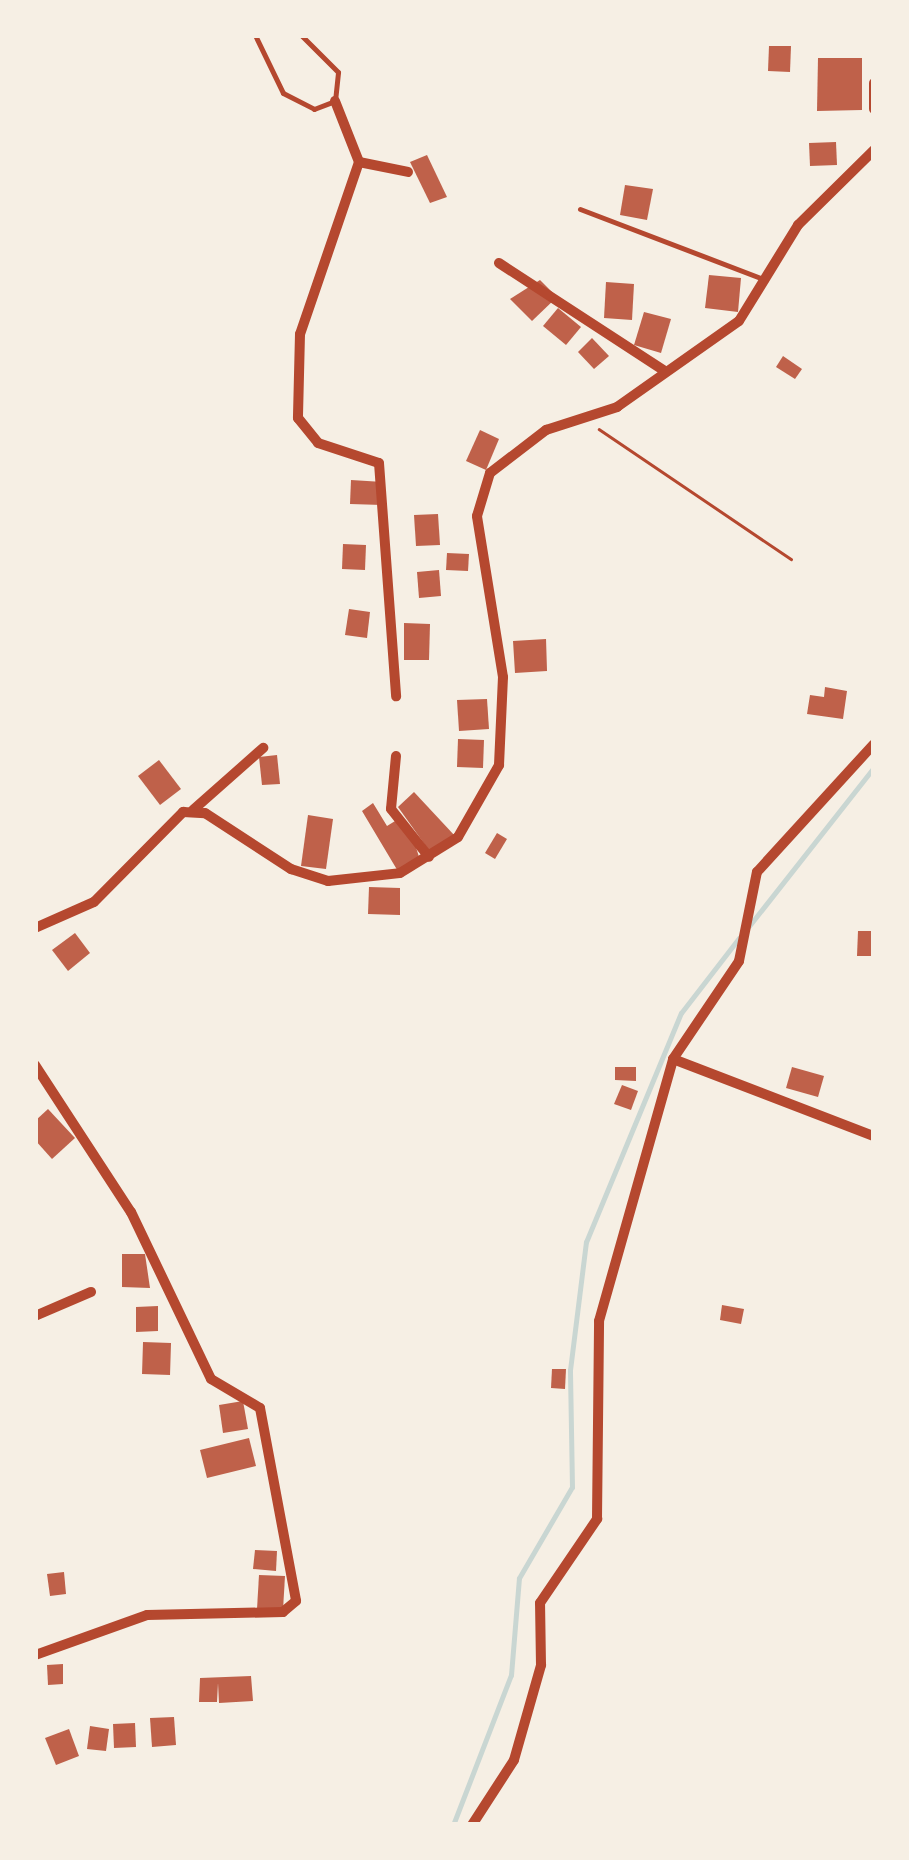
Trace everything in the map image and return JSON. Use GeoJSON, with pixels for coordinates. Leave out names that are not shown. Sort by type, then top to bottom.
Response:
{"type":"FeatureCollection","features":[{"type":"Feature","properties":{"kind":"street"},"geometry":{"type":"LineString","coordinates":[[874,83],[874,109]]}},
{"type":"Feature","properties":{"kind":"street"},"geometry":{"type":"LineString","coordinates":[[335,101],[359,162],[300,334],[296,393],[306,433],[379,463],[383,473],[396,696]]}},
{"type":"Feature","properties":{"kind":"street"},"geometry":{"type":"LineString","coordinates":[[193,810],[328,881],[369,881],[429,857],[476,818],[500,765],[502,677],[477,516],[481,488],[524,443],[581,417],[617,407],[663,370],[739,321],[769,281],[798,225],[872,155]]}},
{"type":"Feature","properties":{"kind":"street"},"geometry":{"type":"LineString","coordinates":[[359,162],[408,172]]}},
{"type":"Feature","properties":{"kind":"street"},"geometry":{"type":"LineString","coordinates":[[499,263],[663,370]]}},
{"type":"Feature","properties":{"kind":"street"},"geometry":{"type":"LineString","coordinates":[[472,1825],[514,1760],[540,1665],[540,1603],[597,1519],[599,1321],[673,1059],[739,960],[756,872],[874,744]]}},
{"type":"Feature","properties":{"kind":"street"},"geometry":{"type":"LineString","coordinates":[[35,928],[94,902],[175,817],[193,810],[263,748]]}},
{"type":"Feature","properties":{"kind":"street"},"geometry":{"type":"LineString","coordinates":[[396,756],[391,809],[429,857]]}},
{"type":"Feature","properties":{"kind":"street"},"geometry":{"type":"LineString","coordinates":[[673,1059],[874,1136]]}},
{"type":"Feature","properties":{"kind":"street"},"geometry":{"type":"LineString","coordinates":[[35,1065],[131,1212],[211,1380],[260,1408],[296,1601],[284,1612],[147,1615],[35,1655]]}},
{"type":"Feature","properties":{"kind":"street"},"geometry":{"type":"LineString","coordinates":[[35,1316],[91,1292]]}},
{"type":"Feature","properties":{"kind":"lane"},"geometry":{"type":"LineString","coordinates":[[256,35],[282,93],[314,108],[335,101],[338,72],[301,35]]}},
{"type":"Feature","properties":{"kind":"lane"},"geometry":{"type":"LineString","coordinates":[[580,208],[769,281]]}},
{"type":"Feature","properties":{"kind":"path"},"geometry":{"type":"LineString","coordinates":[[581,417],[791,559]]}},
{"type":"Feature","properties":{"kind":"building"},"geometry":{"type":"Polygon","coordinates":[[[769,46],[791,46],[790,72],[768,71],[769,46]]]}},
{"type":"Feature","properties":{"kind":"building"},"geometry":{"type":"Polygon","coordinates":[[[818,58],[862,58],[862,110],[817,111],[818,58]]]}},
{"type":"Feature","properties":{"kind":"building"},"geometry":{"type":"Polygon","coordinates":[[[836,142],[837,165],[810,166],[809,143],[836,142]]]}},
{"type":"Feature","properties":{"kind":"building"},"geometry":{"type":"Polygon","coordinates":[[[427,155],[447,197],[430,203],[410,162],[427,155]]]}},
{"type":"Feature","properties":{"kind":"building"},"geometry":{"type":"Polygon","coordinates":[[[625,185],[653,189],[647,220],[620,215],[625,185]]]}},
{"type":"Feature","properties":{"kind":"building"},"geometry":{"type":"Polygon","coordinates":[[[709,275],[741,278],[738,312],[705,308],[709,275]]]}},
{"type":"Feature","properties":{"kind":"building"},"geometry":{"type":"Polygon","coordinates":[[[540,280],[557,297],[532,321],[510,299],[540,280]]]}},
{"type":"Feature","properties":{"kind":"building"},"geometry":{"type":"Polygon","coordinates":[[[606,282],[634,284],[632,320],[604,318],[606,282]]]}},
{"type":"Feature","properties":{"kind":"building"},"geometry":{"type":"Polygon","coordinates":[[[558,308],[581,327],[566,345],[543,326],[558,308]]]}},
{"type":"Feature","properties":{"kind":"building"},"geometry":{"type":"Polygon","coordinates":[[[644,312],[671,319],[661,353],[634,345],[644,312]]]}},
{"type":"Feature","properties":{"kind":"building"},"geometry":{"type":"Polygon","coordinates":[[[592,338],[609,356],[594,369],[578,352],[592,338]]]}},
{"type":"Feature","properties":{"kind":"building"},"geometry":{"type":"Polygon","coordinates":[[[783,356],[802,369],[795,379],[776,367],[783,356]]]}},
{"type":"Feature","properties":{"kind":"building"},"geometry":{"type":"Polygon","coordinates":[[[480,430],[499,439],[486,470],[466,461],[480,430]]]}},
{"type":"Feature","properties":{"kind":"building"},"geometry":{"type":"Polygon","coordinates":[[[351,480],[383,482],[382,505],[350,504],[351,480]]]}},
{"type":"Feature","properties":{"kind":"building"},"geometry":{"type":"Polygon","coordinates":[[[438,514],[440,545],[416,546],[414,515],[438,514]]]}},
{"type":"Feature","properties":{"kind":"building"},"geometry":{"type":"Polygon","coordinates":[[[343,544],[366,545],[365,570],[342,569],[343,544]]]}},
{"type":"Feature","properties":{"kind":"building"},"geometry":{"type":"Polygon","coordinates":[[[447,553],[469,554],[468,571],[446,570],[447,553]]]}},
{"type":"Feature","properties":{"kind":"building"},"geometry":{"type":"Polygon","coordinates":[[[439,570],[441,596],[419,598],[417,572],[439,570]]]}},
{"type":"Feature","properties":{"kind":"building"},"geometry":{"type":"Polygon","coordinates":[[[349,609],[370,612],[367,638],[345,635],[349,609]]]}},
{"type":"Feature","properties":{"kind":"building"},"geometry":{"type":"Polygon","coordinates":[[[404,623],[430,624],[429,660],[404,660],[404,623]]]}},
{"type":"Feature","properties":{"kind":"building"},"geometry":{"type":"Polygon","coordinates":[[[546,639],[547,671],[515,673],[513,641],[546,639]]]}},
{"type":"Feature","properties":{"kind":"building"},"geometry":{"type":"Polygon","coordinates":[[[825,687],[847,691],[843,719],[807,714],[810,695],[824,697],[825,687]]]}},
{"type":"Feature","properties":{"kind":"building"},"geometry":{"type":"Polygon","coordinates":[[[487,699],[489,729],[459,731],[457,700],[487,699]]]}},
{"type":"Feature","properties":{"kind":"building"},"geometry":{"type":"Polygon","coordinates":[[[458,739],[484,740],[483,768],[457,767],[458,739]]]}},
{"type":"Feature","properties":{"kind":"building"},"geometry":{"type":"Polygon","coordinates":[[[277,755],[280,784],[262,785],[259,757],[277,755]]]}},
{"type":"Feature","properties":{"kind":"building"},"geometry":{"type":"Polygon","coordinates":[[[159,760],[181,789],[160,805],[138,776],[159,760]]]}},
{"type":"Feature","properties":{"kind":"building"},"geometry":{"type":"Polygon","coordinates":[[[414,792],[455,836],[433,856],[398,807],[414,792]]]}},
{"type":"Feature","properties":{"kind":"building"},"geometry":{"type":"Polygon","coordinates":[[[373,803],[387,826],[400,818],[414,841],[420,860],[399,873],[362,811],[373,803]]]}},
{"type":"Feature","properties":{"kind":"building"},"geometry":{"type":"Polygon","coordinates":[[[308,815],[333,819],[326,869],[301,866],[308,815]]]}},
{"type":"Feature","properties":{"kind":"building"},"geometry":{"type":"Polygon","coordinates":[[[497,833],[507,839],[495,859],[485,853],[497,833]]]}},
{"type":"Feature","properties":{"kind":"building"},"geometry":{"type":"Polygon","coordinates":[[[369,887],[400,888],[400,915],[368,914],[369,887]]]}},
{"type":"Feature","properties":{"kind":"building"},"geometry":{"type":"Polygon","coordinates":[[[858,931],[874,931],[874,956],[857,956],[858,931]]]}},
{"type":"Feature","properties":{"kind":"building"},"geometry":{"type":"Polygon","coordinates":[[[75,933],[90,953],[68,971],[52,950],[75,933]]]}},
{"type":"Feature","properties":{"kind":"building"},"geometry":{"type":"Polygon","coordinates":[[[615,1067],[636,1067],[636,1081],[615,1080],[615,1067]]]}},
{"type":"Feature","properties":{"kind":"building"},"geometry":{"type":"Polygon","coordinates":[[[792,1067],[824,1076],[818,1097],[786,1088],[792,1067]]]}},
{"type":"Feature","properties":{"kind":"building"},"geometry":{"type":"Polygon","coordinates":[[[622,1085],[638,1091],[631,1110],[614,1104],[622,1085]]]}},
{"type":"Feature","properties":{"kind":"building"},"geometry":{"type":"Polygon","coordinates":[[[48,1109],[75,1138],[52,1159],[35,1140],[35,1121],[48,1109]]]}},
{"type":"Feature","properties":{"kind":"building"},"geometry":{"type":"Polygon","coordinates":[[[122,1254],[145,1254],[150,1288],[122,1287],[122,1254]]]}},
{"type":"Feature","properties":{"kind":"building"},"geometry":{"type":"Polygon","coordinates":[[[722,1305],[744,1309],[741,1324],[720,1320],[722,1305]]]}},
{"type":"Feature","properties":{"kind":"building"},"geometry":{"type":"Polygon","coordinates":[[[158,1306],[158,1331],[136,1332],[136,1307],[158,1306]]]}},
{"type":"Feature","properties":{"kind":"building"},"geometry":{"type":"Polygon","coordinates":[[[143,1342],[171,1343],[170,1375],[142,1374],[143,1342]]]}},
{"type":"Feature","properties":{"kind":"building"},"geometry":{"type":"Polygon","coordinates":[[[552,1369],[566,1369],[565,1389],[551,1388],[552,1369]]]}},
{"type":"Feature","properties":{"kind":"building"},"geometry":{"type":"Polygon","coordinates":[[[243,1401],[248,1429],[223,1433],[219,1405],[243,1401]]]}},
{"type":"Feature","properties":{"kind":"building"},"geometry":{"type":"Polygon","coordinates":[[[249,1438],[256,1466],[207,1478],[200,1450],[249,1438]]]}},
{"type":"Feature","properties":{"kind":"building"},"geometry":{"type":"Polygon","coordinates":[[[255,1550],[277,1551],[276,1571],[253,1569],[255,1550]]]}},
{"type":"Feature","properties":{"kind":"building"},"geometry":{"type":"Polygon","coordinates":[[[64,1572],[66,1594],[50,1596],[47,1574],[64,1572]]]}},
{"type":"Feature","properties":{"kind":"building"},"geometry":{"type":"Polygon","coordinates":[[[259,1575],[285,1576],[283,1610],[257,1609],[259,1575]]]}},
{"type":"Feature","properties":{"kind":"building"},"geometry":{"type":"Polygon","coordinates":[[[63,1664],[63,1684],[48,1685],[47,1665],[63,1664]]]}},
{"type":"Feature","properties":{"kind":"building"},"geometry":{"type":"Polygon","coordinates":[[[251,1676],[253,1701],[219,1703],[218,1683],[217,1702],[199,1702],[200,1678],[251,1676]]]}},
{"type":"Feature","properties":{"kind":"building"},"geometry":{"type":"Polygon","coordinates":[[[174,1717],[176,1745],[152,1747],[150,1718],[174,1717]]]}},
{"type":"Feature","properties":{"kind":"building"},"geometry":{"type":"Polygon","coordinates":[[[135,1723],[136,1747],[114,1748],[113,1724],[135,1723]]]}},
{"type":"Feature","properties":{"kind":"building"},"geometry":{"type":"Polygon","coordinates":[[[90,1726],[109,1729],[106,1751],[87,1749],[90,1726]]]}},
{"type":"Feature","properties":{"kind":"building"},"geometry":{"type":"Polygon","coordinates":[[[69,1729],[79,1756],[56,1765],[45,1738],[69,1729]]]}},
{"type":"Feature","properties":{"kind":"waterway"},"geometry":{"type":"LineString","coordinates":[[749,926],[874,767]]}},
{"type":"Feature","properties":{"kind":"waterway"},"geometry":{"type":"LineString","coordinates":[[453,1825],[511,1675],[519,1578],[572,1487],[570,1370],[586,1242],[681,1013],[739,938]]}}]}
